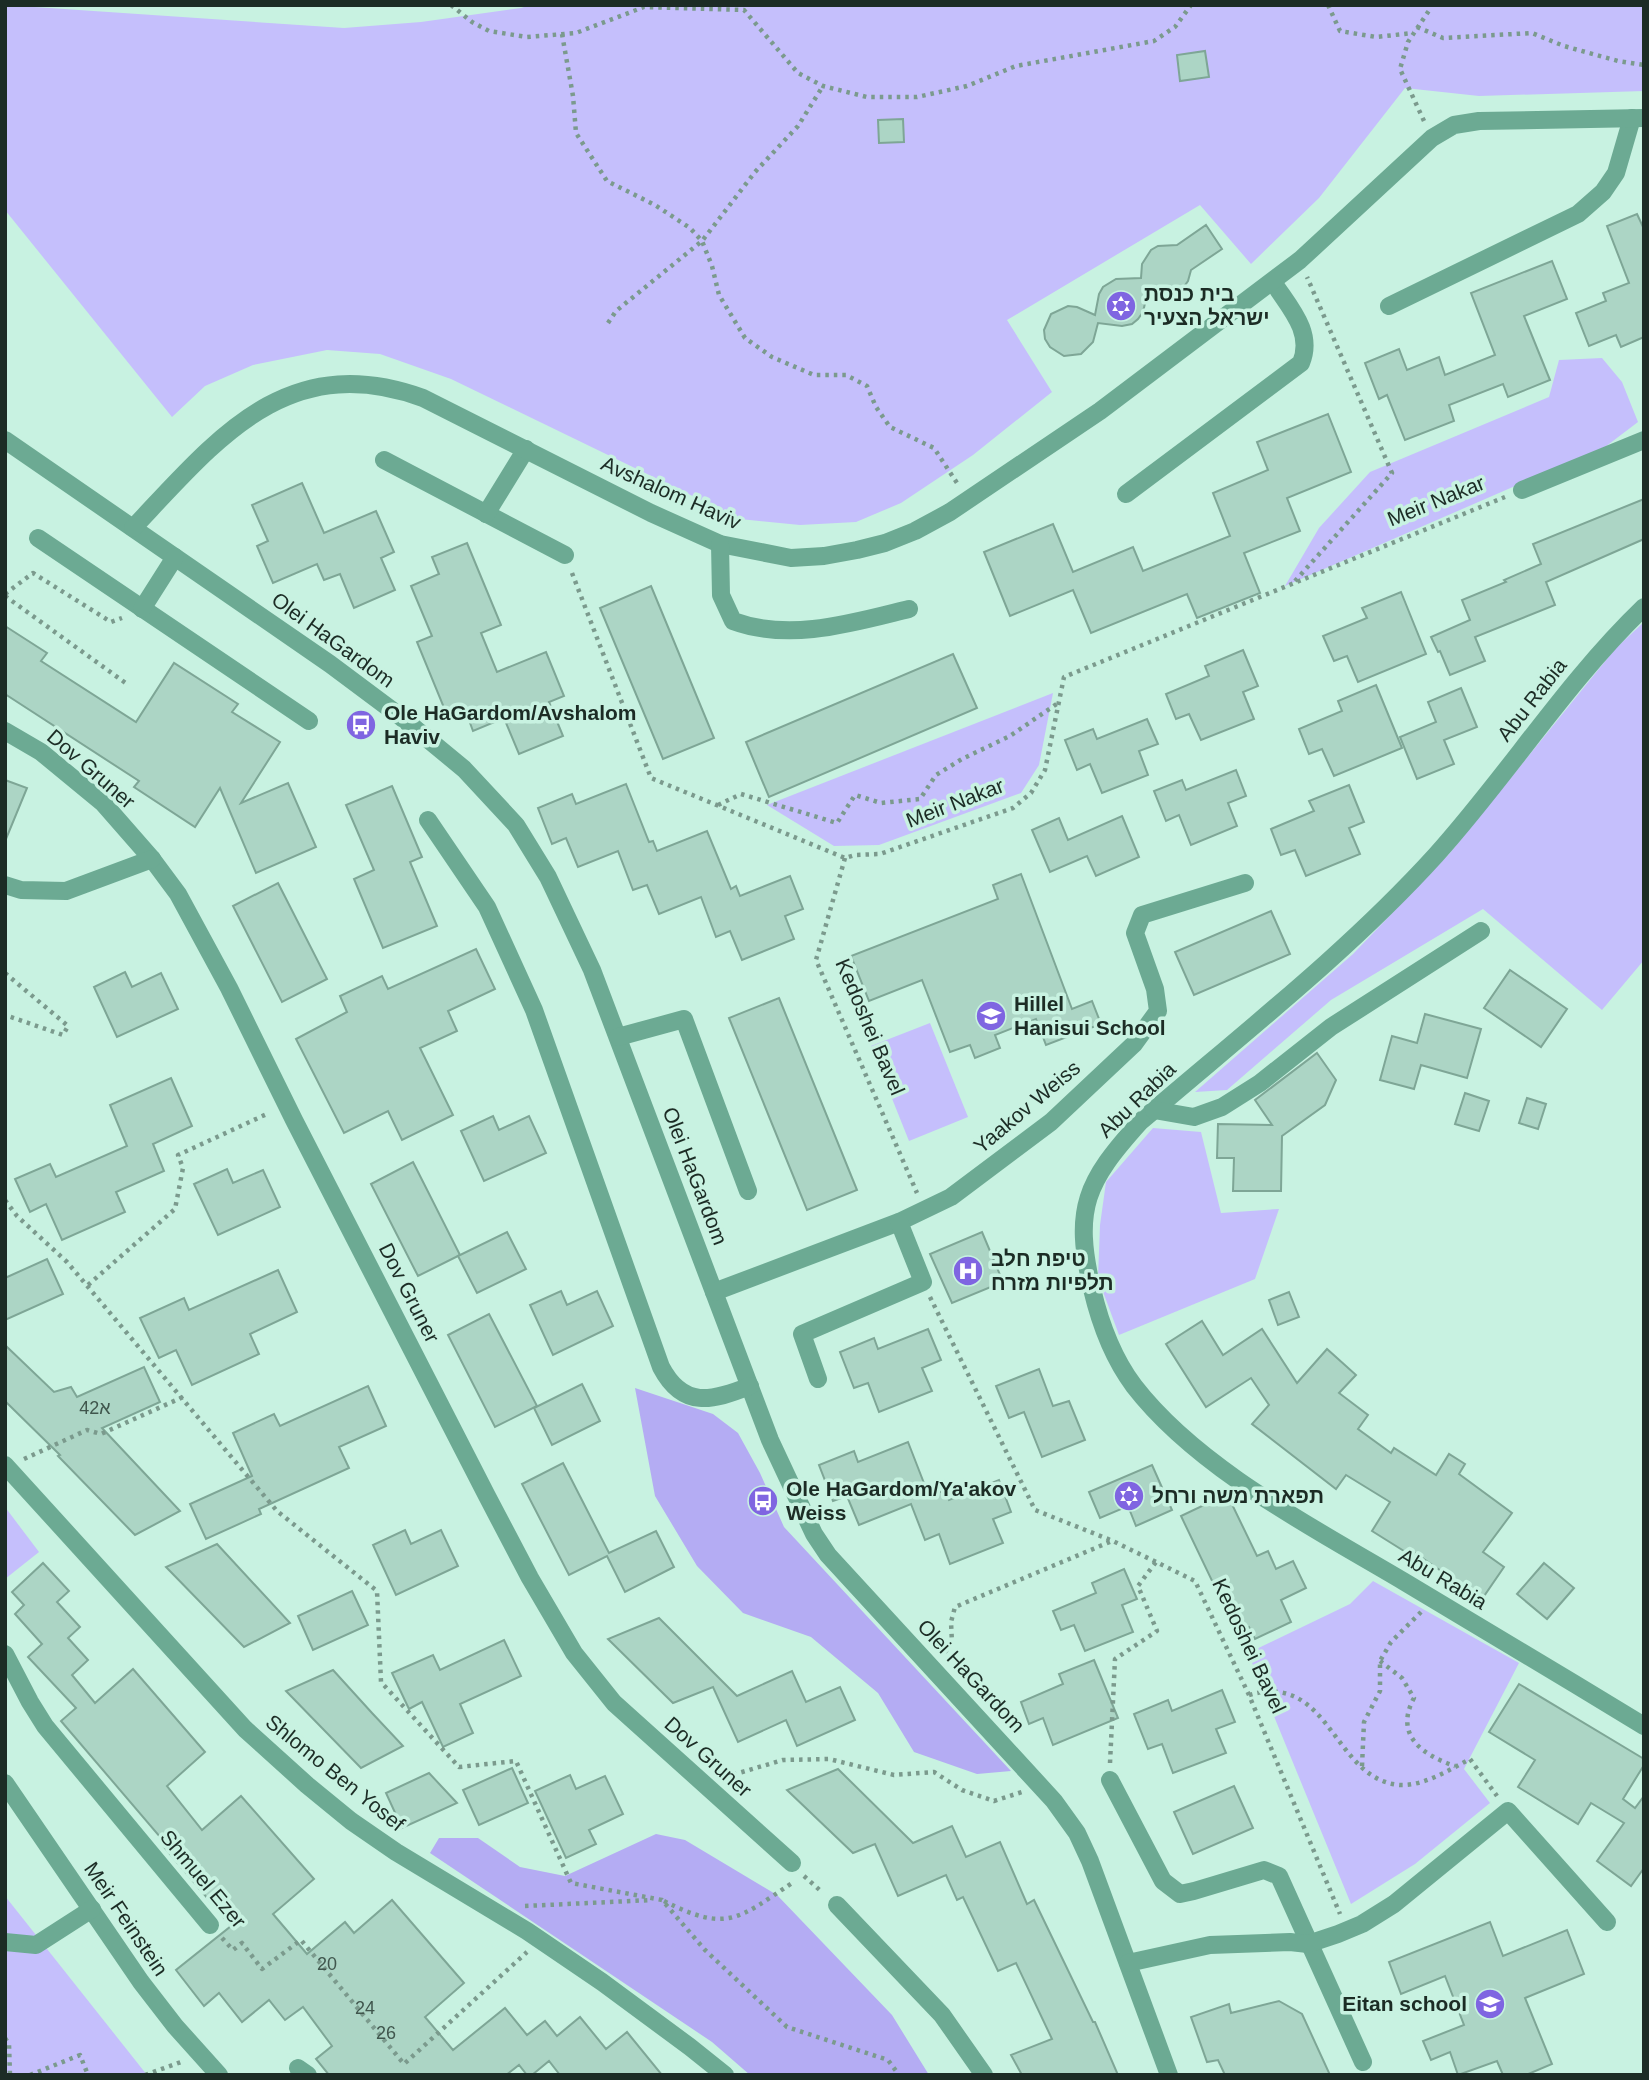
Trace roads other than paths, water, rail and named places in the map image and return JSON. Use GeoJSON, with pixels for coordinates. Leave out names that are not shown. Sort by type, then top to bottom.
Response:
{"type":"FeatureCollection","features":[{"type":"Feature","properties":{"kind":"street","name":"Avshalom Haviv"},"geometry":{"type":"LineString","coordinates":[[133,528],[205,451],[242,421],[317,386],[369,383],[423,398],[651,513],[720,544],[792,558],[824,556],[885,543],[915,531],[967,501],[1100,411],[1273,282],[1432,138],[1454,125],[1479,121],[1638,118]]}},
{"type":"Feature","properties":{"kind":"street"},"geometry":{"type":"LineString","coordinates":[[1389,306],[1578,214],[1604,192],[1616,173],[1638,118]]}},
{"type":"Feature","properties":{"kind":"street"},"geometry":{"type":"LineString","coordinates":[[1126,494],[1301,363],[1307,349],[1301,325],[1273,282]]}},
{"type":"Feature","properties":{"kind":"street","name":"Olei HaGardom"},"geometry":{"type":"LineString","coordinates":[[5,440],[330,664],[401,717],[464,769],[516,825],[548,877],[592,970],[770,1440],[814,1534],[828,1555],[1041,1786],[1077,1833],[1090,1860],[1169,2075]]}},
{"type":"Feature","properties":{"kind":"street"},"geometry":{"type":"LineString","coordinates":[[1522,490],[1644,440]]}},
{"type":"Feature","properties":{"kind":"street"},"geometry":{"type":"LineString","coordinates":[[486,513],[526,449]]}},
{"type":"Feature","properties":{"kind":"street"},"geometry":{"type":"LineString","coordinates":[[384,460],[565,555]]}},
{"type":"Feature","properties":{"kind":"street"},"geometry":{"type":"LineString","coordinates":[[38,538],[309,721]]}},
{"type":"Feature","properties":{"kind":"street"},"geometry":{"type":"LineString","coordinates":[[720,544],[721,595],[733,621],[756,629],[794,632],[865,620],[909,609]]}},
{"type":"Feature","properties":{"kind":"street"},"geometry":{"type":"LineString","coordinates":[[142,608],[175,557]]}},
{"type":"Feature","properties":{"kind":"street","name":"Abu Rabia"},"geometry":{"type":"LineString","coordinates":[[1644,607],[1584,669],[1500,779],[1435,855],[1382,910],[1301,984],[1140,1122],[1101,1169],[1091,1188],[1083,1241],[1098,1311],[1114,1351],[1133,1384],[1156,1412],[1213,1461],[1275,1505],[1644,1726]]}},
{"type":"Feature","properties":{"kind":"street","name":"Dov Gruner"},"geometry":{"type":"LineString","coordinates":[[5,731],[41,752],[103,803],[152,859],[178,894],[202,935],[487,1496],[574,1653],[614,1703],[792,1863]]}},
{"type":"Feature","properties":{"kind":"street"},"geometry":{"type":"LineString","coordinates":[[428,820],[487,907],[534,1010],[661,1367],[670,1385],[703,1399],[722,1397],[750,1386]]}},
{"type":"Feature","properties":{"kind":"street"},"geometry":{"type":"LineString","coordinates":[[5,885],[21,890],[66,891],[152,859]]}},
{"type":"Feature","properties":{"kind":"street","name":"Yaakov Weiss"},"geometry":{"type":"LineString","coordinates":[[714,1292],[898,1222],[951,1197],[1051,1122],[1134,1044],[1158,1011],[1155,989],[1135,933],[1142,915],[1245,883]]}},
{"type":"Feature","properties":{"kind":"street"},"geometry":{"type":"LineString","coordinates":[[1154,1110],[1194,1117],[1222,1107],[1260,1083],[1331,1027],[1481,931]]}},
{"type":"Feature","properties":{"kind":"street"},"geometry":{"type":"LineString","coordinates":[[618,1037],[684,1019],[748,1191]]}},
{"type":"Feature","properties":{"kind":"street"},"geometry":{"type":"LineString","coordinates":[[818,1379],[802,1334],[923,1282],[898,1222]]}},
{"type":"Feature","properties":{"kind":"street","name":"Shlomo Ben Yosef"},"geometry":{"type":"LineString","coordinates":[[6,1466],[245,1729],[351,1821],[396,1852],[541,1940],[668,2030],[725,2075]]}},
{"type":"Feature","properties":{"kind":"street","name":"Shmuel Ezer"},"geometry":{"type":"LineString","coordinates":[[5,1654],[45,1726],[210,1925]]}},
{"type":"Feature","properties":{"kind":"street"},"geometry":{"type":"LineString","coordinates":[[1110,1780],[1163,1881],[1180,1894],[1265,1870],[1279,1876],[1363,2062]]}},
{"type":"Feature","properties":{"kind":"street","name":"Meir Feinstein"},"geometry":{"type":"LineString","coordinates":[[5,1783],[141,1982],[219,2075]]}},
{"type":"Feature","properties":{"kind":"street"},"geometry":{"type":"LineString","coordinates":[[1128,1963],[1210,1945],[1290,1942],[1308,1944],[1347,1931],[1394,1904],[1508,1811],[1607,1922]]}},
{"type":"Feature","properties":{"kind":"street"},"geometry":{"type":"LineString","coordinates":[[837,1905],[942,2015],[984,2075]]}},
{"type":"Feature","properties":{"kind":"street"},"geometry":{"type":"LineString","coordinates":[[5,1942],[36,1945],[92,1909]]}},
{"type":"Feature","properties":{"kind":"place","name":"בית כנסת ישראל הצעיר"},"geometry":{"type":"Point","coordinates":[1121,306]}},
{"type":"Feature","properties":{"kind":"place","name":"Ole HaGardom/Avshalom Haviv"},"geometry":{"type":"Point","coordinates":[361,725]}},
{"type":"Feature","properties":{"kind":"place","name":"Hillel Hanisui School"},"geometry":{"type":"Point","coordinates":[991,1016]}},
{"type":"Feature","properties":{"kind":"place","name":"טיפת חלב תלפיות מזרח"},"geometry":{"type":"Point","coordinates":[968,1271]}},
{"type":"Feature","properties":{"kind":"place","name":"תפארת משה ורחל"},"geometry":{"type":"Point","coordinates":[1129,1496]}},
{"type":"Feature","properties":{"kind":"place","name":"Ole HaGardom/Ya'akov Weiss"},"geometry":{"type":"Point","coordinates":[763,1501]}},
{"type":"Feature","properties":{"kind":"place","name":"Eitan school"},"geometry":{"type":"Point","coordinates":[1490,2004]}}]}
